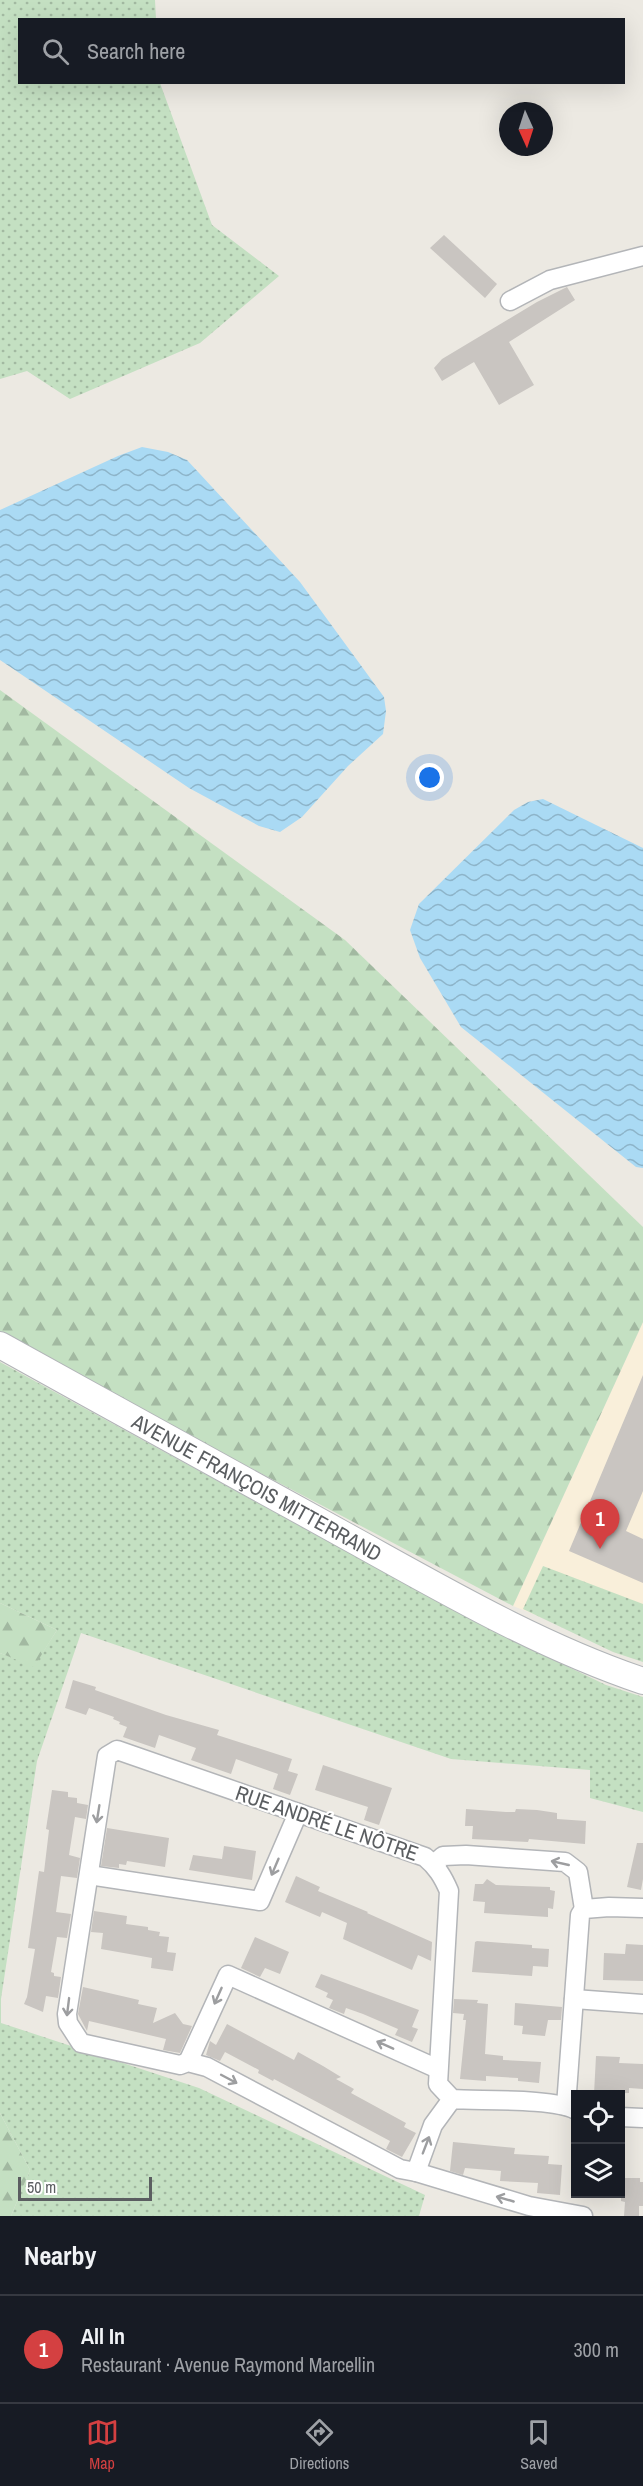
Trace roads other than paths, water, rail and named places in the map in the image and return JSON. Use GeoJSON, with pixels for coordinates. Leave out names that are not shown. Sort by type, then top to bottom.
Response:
{"type":"FeatureCollection","features":[{"type":"Feature","properties":{"kind":"main road","name":"AVENUE FRANÇOIS MITTERRAND"},"geometry":{"type":"LineString","coordinates":[[0,1345],[388,1560],[515,1627],[585,1660],[643,1681]]}},
{"type":"Feature","properties":{"kind":"street"},"geometry":{"type":"LineString","coordinates":[[510,301],[550,280],[643,256]]}},
{"type":"Feature","properties":{"kind":"street","name":"RUE ANDRÉ LE NÔTRE"},"geometry":{"type":"LineString","coordinates":[[89,1875],[107,1756],[117,1750],[425,1857],[435,1864],[448,1891],[438,2084],[452,2099]]}},
{"type":"Feature","properties":{"kind":"street"},"geometry":{"type":"LineString","coordinates":[[298,1813],[260,1901],[89,1875],[67,2014],[68,2023],[81,2043],[180,2065],[188,2062],[207,2067],[400,2169],[530,2206],[583,2216]]}},
{"type":"Feature","properties":{"kind":"street"},"geometry":{"type":"LineString","coordinates":[[435,1864],[442,1856],[466,1855],[565,1862],[578,1872],[584,1909],[580,1915],[574,1999],[571,2090]]}},
{"type":"Feature","properties":{"kind":"street"},"geometry":{"type":"LineString","coordinates":[[584,1909],[643,1908]]}},
{"type":"Feature","properties":{"kind":"street"},"geometry":{"type":"LineString","coordinates":[[188,2062],[228,1975],[438,2069]]}},
{"type":"Feature","properties":{"kind":"street"},"geometry":{"type":"LineString","coordinates":[[574,1999],[643,2004]]}},
{"type":"Feature","properties":{"kind":"street"},"geometry":{"type":"LineString","coordinates":[[416,2172],[433,2125],[452,2099],[571,2108]]}},
{"type":"Feature","properties":{"kind":"street"},"geometry":{"type":"LineString","coordinates":[[625,2117],[643,2118]]}},
{"type":"Feature","properties":{"kind":"water"},"geometry":{"type":"Polygon","coordinates":[[[142,447],[168,452],[187,460],[300,582],[384,697],[386,711],[383,734],[348,766],[302,817],[280,832],[259,826],[189,788],[0,660],[0,510],[142,447]]]}},
{"type":"Feature","properties":{"kind":"water"},"geometry":{"type":"Polygon","coordinates":[[[543,799],[643,848],[643,1168],[636,1167],[461,1027],[420,958],[410,930],[419,904],[514,810],[528,802],[543,799]]]}},
{"type":"Feature","properties":{"kind":"place","name":"All In"},"geometry":{"type":"Point","coordinates":[600,1549]}}]}
